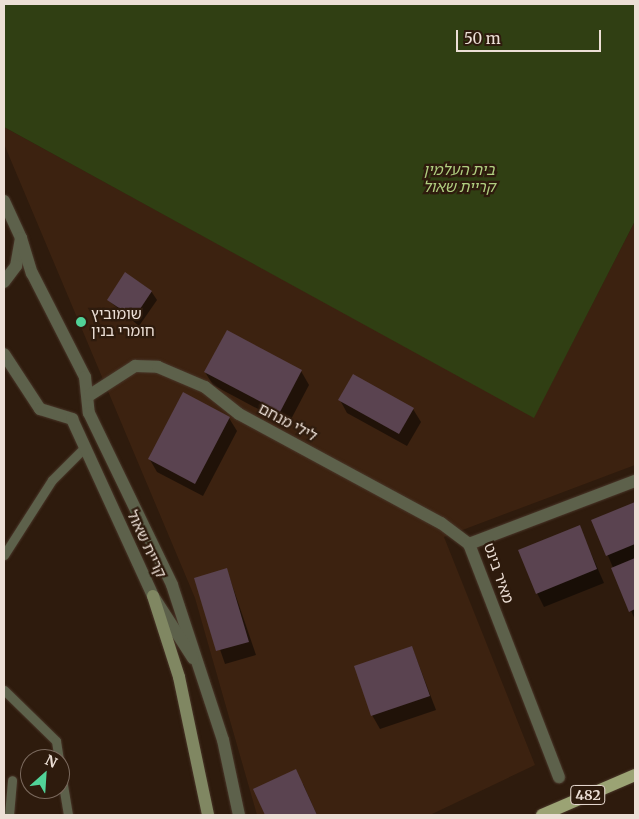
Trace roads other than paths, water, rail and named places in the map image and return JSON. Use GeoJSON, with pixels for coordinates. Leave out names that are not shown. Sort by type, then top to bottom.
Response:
{"type":"FeatureCollection","features":[{"type":"Feature","properties":{"kind":"main road"},"geometry":{"type":"LineString","coordinates":[[153,596],[179,677],[208,815]]}},
{"type":"Feature","properties":{"kind":"main road","name":"482"},"geometry":{"type":"LineString","coordinates":[[542,815],[635,775]]}},
{"type":"Feature","properties":{"kind":"street","name":"קריית שאול"},"geometry":{"type":"LineString","coordinates":[[4,201],[21,238],[32,273],[90,395],[89,413],[172,585],[204,676],[239,815]]}},
{"type":"Feature","properties":{"kind":"street"},"geometry":{"type":"LineString","coordinates":[[4,282],[16,266],[21,238]]}},
{"type":"Feature","properties":{"kind":"street"},"geometry":{"type":"LineString","coordinates":[[4,354],[40,408],[72,420],[89,413]]}},
{"type":"Feature","properties":{"kind":"street","name":"לילי מנחם"},"geometry":{"type":"LineString","coordinates":[[90,395],[135,366],[158,367],[206,387],[240,414],[441,523],[469,544]]}},
{"type":"Feature","properties":{"kind":"street","name":"קריית שאול"},"geometry":{"type":"LineString","coordinates":[[72,420],[153,596],[204,676]]}},
{"type":"Feature","properties":{"kind":"street","name":"מאיר בינט"},"geometry":{"type":"LineString","coordinates":[[559,777],[469,544],[635,480]]}},
{"type":"Feature","properties":{"kind":"lane"},"geometry":{"type":"LineString","coordinates":[[4,555],[52,480],[85,447]]}},
{"type":"Feature","properties":{"kind":"lane"},"geometry":{"type":"LineString","coordinates":[[4,690],[56,742],[57,749]]}},
{"type":"Feature","properties":{"kind":"lane"},"geometry":{"type":"LineString","coordinates":[[9,815],[12,780]]}},
{"type":"Feature","properties":{"kind":"lane"},"geometry":{"type":"LineString","coordinates":[[65,799],[68,815]]}},
{"type":"Feature","properties":{"kind":"place","name":"שומוביץ חומרי בנין"},"geometry":{"type":"Point","coordinates":[81,322]}},
{"type":"Feature","properties":{"kind":"park label","name":"בית העלמין קריית שאול"},"geometry":{"type":"Point","coordinates":[459,178]}}]}
